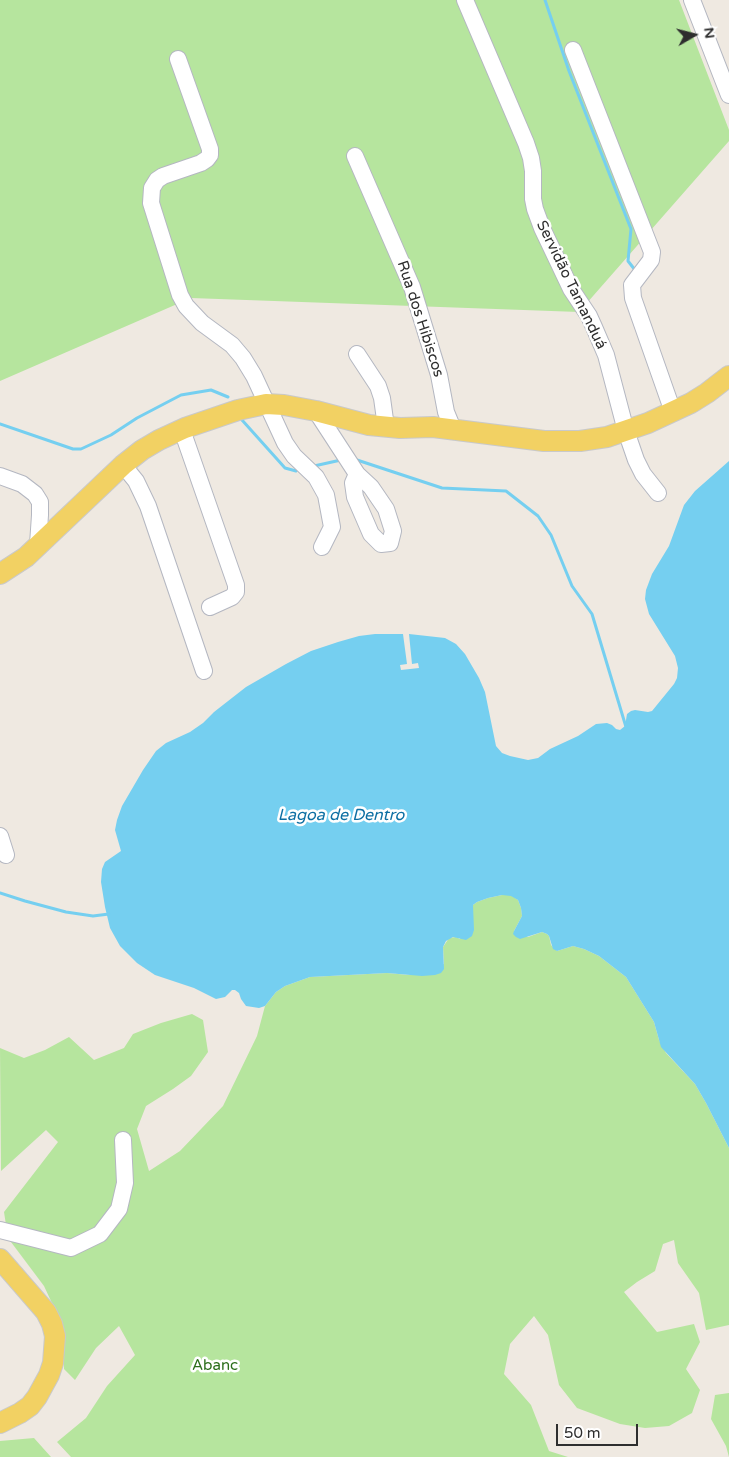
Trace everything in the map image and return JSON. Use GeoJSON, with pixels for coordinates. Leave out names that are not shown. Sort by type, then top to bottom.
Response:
{"type":"FeatureCollection","features":[{"type":"Feature","properties":{"kind":"main road"},"geometry":{"type":"LineString","coordinates":[[0,574],[26,557],[123,465],[142,450],[182,430],[238,410],[266,404],[284,405],[386,427],[420,426],[564,442],[593,440],[673,412],[707,393],[729,376]]}},
{"type":"Feature","properties":{"kind":"main road"},"geometry":{"type":"LineString","coordinates":[[0,1258],[46,1312],[55,1336],[53,1363],[37,1397],[25,1409],[0,1423]]}},
{"type":"Feature","properties":{"kind":"street","name":"Servidão Tamanduá"},"geometry":{"type":"LineString","coordinates":[[465,0],[531,158],[533,199],[542,228],[571,289],[589,316],[606,355],[636,460],[643,474],[658,493]]}},
{"type":"Feature","properties":{"kind":"street"},"geometry":{"type":"LineString","coordinates":[[697,2],[729,95]]}},
{"type":"Feature","properties":{"kind":"street"},"geometry":{"type":"LineString","coordinates":[[573,50],[652,252],[651,260],[632,285],[633,298],[673,412]]}},
{"type":"Feature","properties":{"kind":"street"},"geometry":{"type":"LineString","coordinates":[[178,59],[210,149],[210,155],[207,160],[201,163],[163,176],[157,180],[152,188],[151,203],[180,295],[186,306],[202,323],[232,345],[243,358],[254,376],[285,443],[294,456],[316,477],[326,495],[332,527],[322,547]]}},
{"type":"Feature","properties":{"kind":"street","name":"Rua dos Hibiscos"},"geometry":{"type":"LineString","coordinates":[[355,156],[412,288],[438,375],[446,412],[453,429]]}},
{"type":"Feature","properties":{"kind":"street"},"geometry":{"type":"LineString","coordinates":[[357,354],[378,386],[382,398],[386,427]]}},
{"type":"Feature","properties":{"kind":"street"},"geometry":{"type":"LineString","coordinates":[[316,411],[357,474]]}},
{"type":"Feature","properties":{"kind":"street"},"geometry":{"type":"LineString","coordinates":[[182,430],[236,586],[236,592],[232,598],[210,607]]}},
{"type":"Feature","properties":{"kind":"street"},"geometry":{"type":"LineString","coordinates":[[123,465],[136,482],[148,506],[204,671]]}},
{"type":"Feature","properties":{"kind":"street"},"geometry":{"type":"LineString","coordinates":[[0,476],[22,484],[35,494],[40,502],[38,544]]}},
{"type":"Feature","properties":{"kind":"street"},"geometry":{"type":"LineString","coordinates":[[0,836],[6,855]]}},
{"type":"Feature","properties":{"kind":"street"},"geometry":{"type":"LineString","coordinates":[[0,1230],[71,1248],[100,1234],[119,1210],[125,1183],[123,1140]]}},
{"type":"Feature","properties":{"kind":"green space"},"geometry":{"type":"Polygon","coordinates":[[[0,0],[679,0],[729,130],[729,141],[579,312],[191,298],[0,381],[0,0]]]}},
{"type":"Feature","properties":{"kind":"green space","name":"Abanc"},"geometry":{"type":"Polygon","coordinates":[[[511,895],[518,900],[521,908],[522,916],[514,931],[528,937],[542,932],[547,934],[551,945],[557,951],[573,946],[584,949],[599,956],[626,977],[654,1022],[659,1040],[666,1053],[695,1084],[729,1148],[729,1325],[706,1330],[699,1293],[678,1263],[674,1240],[663,1244],[655,1271],[624,1292],[657,1332],[694,1324],[700,1342],[686,1369],[700,1390],[692,1413],[669,1426],[645,1428],[620,1424],[577,1408],[559,1385],[548,1335],[534,1316],[510,1344],[504,1374],[531,1405],[549,1451],[568,1457],[71,1457],[57,1442],[86,1418],[107,1386],[135,1355],[119,1326],[96,1348],[75,1380],[64,1369],[64,1329],[44,1286],[8,1238],[4,1212],[58,1142],[46,1130],[1,1171],[0,1048],[24,1058],[45,1050],[69,1037],[94,1060],[124,1048],[133,1034],[161,1023],[192,1014],[203,1020],[208,1052],[191,1076],[146,1106],[137,1129],[149,1171],[180,1151],[223,1106],[257,1036],[265,1006],[276,992],[285,986],[310,977],[387,973],[409,975],[444,964],[443,947],[449,938],[456,937],[460,939],[473,910],[473,905],[488,898],[511,895]]]}},
{"type":"Feature","properties":{"kind":"green space"},"geometry":{"type":"Polygon","coordinates":[[[729,1393],[729,1457],[726,1446],[711,1419],[715,1395],[729,1393]]]}},
{"type":"Feature","properties":{"kind":"green space"},"geometry":{"type":"Polygon","coordinates":[[[34,1438],[51,1457],[0,1457],[0,1441],[34,1438]]]}},
{"type":"Feature","properties":{"kind":"water","name":"Lagoa de Dentro"},"geometry":{"type":"Polygon","coordinates":[[[729,461],[729,1148],[695,1084],[661,1047],[654,1022],[626,977],[599,956],[584,949],[573,946],[557,951],[553,949],[549,936],[542,932],[520,939],[516,937],[513,934],[522,916],[518,900],[511,896],[502,895],[488,898],[473,905],[474,930],[472,936],[466,940],[453,937],[446,941],[443,947],[444,969],[441,973],[422,976],[387,973],[310,977],[285,986],[276,992],[265,1006],[259,1008],[246,1006],[239,993],[235,990],[232,990],[225,997],[216,999],[194,988],[155,975],[137,963],[120,946],[110,928],[105,907],[101,882],[102,869],[105,862],[121,851],[115,830],[117,820],[122,806],[143,770],[156,751],[166,743],[190,732],[203,723],[246,687],[311,651],[359,636],[375,634],[409,634],[445,638],[456,644],[465,654],[479,678],[485,692],[496,746],[502,753],[528,760],[538,758],[550,749],[578,736],[596,724],[607,723],[620,730],[625,726],[627,714],[631,711],[652,711],[674,684],[678,668],[675,656],[649,614],[645,599],[646,590],[652,574],[669,546],[684,505],[695,491],[729,461]]]}},
{"type":"Feature","properties":{"kind":"pier"},"geometry":{"type":"Polygon","coordinates":[[[403,634],[409,634],[412,664],[418,663],[419,668],[401,670],[400,665],[407,664],[403,634]]]}},
{"type":"Feature","properties":{"kind":"waterway"},"geometry":{"type":"LineString","coordinates":[[545,0],[569,71],[631,229],[628,261],[635,270]]}},
{"type":"Feature","properties":{"kind":"waterway"},"geometry":{"type":"LineString","coordinates":[[0,424],[73,449],[81,449],[111,435],[137,418],[181,395],[211,390],[228,397]]}},
{"type":"Feature","properties":{"kind":"waterway"},"geometry":{"type":"LineString","coordinates":[[242,420],[285,468],[296,471]]}},
{"type":"Feature","properties":{"kind":"waterway"},"geometry":{"type":"LineString","coordinates":[[314,466],[341,460]]}},
{"type":"Feature","properties":{"kind":"waterway"},"geometry":{"type":"LineString","coordinates":[[357,460],[442,488],[506,491],[538,516],[551,535],[572,586],[592,614],[626,727]]}},
{"type":"Feature","properties":{"kind":"waterway"},"geometry":{"type":"LineString","coordinates":[[0,893],[66,912],[93,916],[109,914]]}}]}
